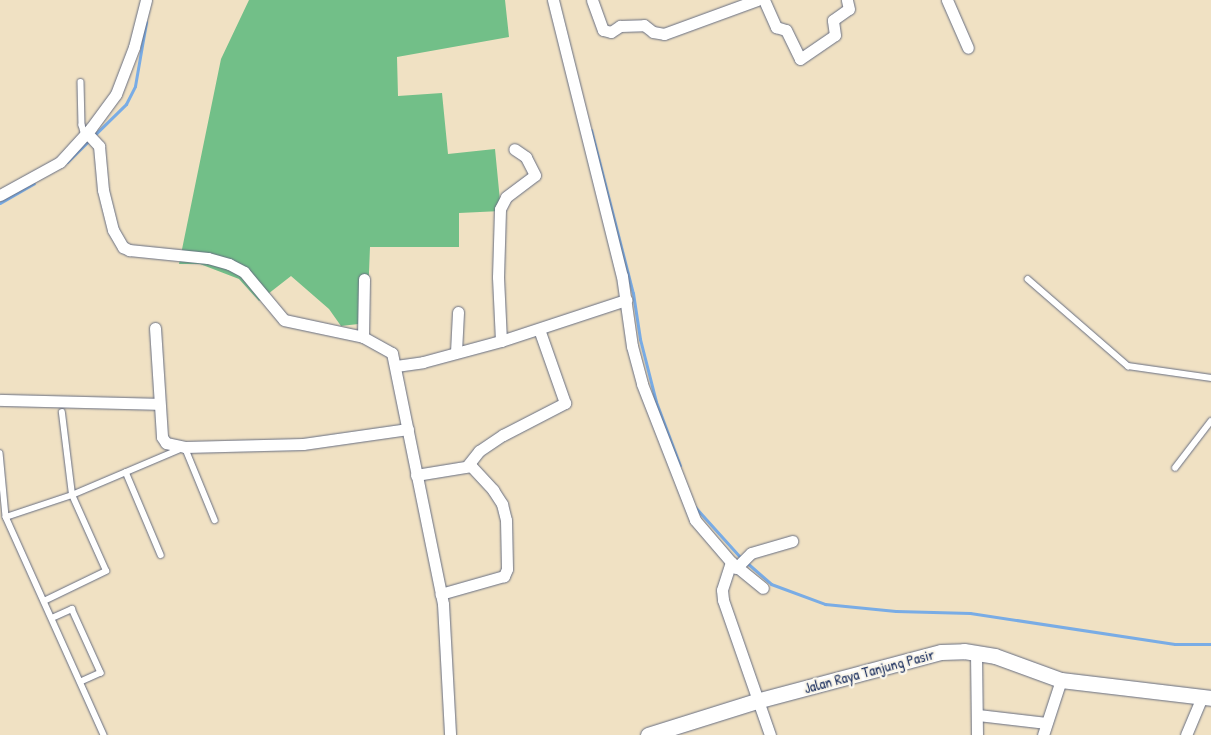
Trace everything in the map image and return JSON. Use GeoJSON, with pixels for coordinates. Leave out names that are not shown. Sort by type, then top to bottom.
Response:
{"type":"FeatureCollection","features":[{"type":"Feature","properties":{"kind":"street"},"geometry":{"type":"LineString","coordinates":[[0,196],[60,162],[90,136],[116,94],[134,47],[146,0]]}},
{"type":"Feature","properties":{"kind":"street"},"geometry":{"type":"LineString","coordinates":[[553,0],[626,300],[632,346],[642,384],[686,502],[707,537],[735,565],[763,588]]}},
{"type":"Feature","properties":{"kind":"street"},"geometry":{"type":"LineString","coordinates":[[592,0],[603,30],[611,32],[620,26],[644,25],[653,32],[664,34],[757,0]]}},
{"type":"Feature","properties":{"kind":"street"},"geometry":{"type":"LineString","coordinates":[[764,0],[776,27],[786,30],[800,59],[835,35],[833,20],[849,9],[847,0]]}},
{"type":"Feature","properties":{"kind":"street"},"geometry":{"type":"LineString","coordinates":[[947,0],[968,48]]}},
{"type":"Feature","properties":{"kind":"street"},"geometry":{"type":"LineString","coordinates":[[90,136],[113,230],[123,247],[128,250],[208,258],[229,264],[244,272],[284,320],[363,337],[388,349],[396,366],[441,594],[447,632],[450,735]]}},
{"type":"Feature","properties":{"kind":"street"},"geometry":{"type":"LineString","coordinates":[[501,341],[498,277],[500,209],[506,196],[535,175],[526,157],[514,149]]}},
{"type":"Feature","properties":{"kind":"street"},"geometry":{"type":"LineString","coordinates":[[363,337],[364,279]]}},
{"type":"Feature","properties":{"kind":"street"},"geometry":{"type":"LineString","coordinates":[[396,366],[501,341],[626,300]]}},
{"type":"Feature","properties":{"kind":"street"},"geometry":{"type":"LineString","coordinates":[[456,352],[458,312]]}},
{"type":"Feature","properties":{"kind":"street"},"geometry":{"type":"LineString","coordinates":[[155,328],[163,440],[184,446],[303,444],[408,429]]}},
{"type":"Feature","properties":{"kind":"street"},"geometry":{"type":"LineString","coordinates":[[468,465],[479,451],[503,435],[565,403],[539,329]]}},
{"type":"Feature","properties":{"kind":"street"},"geometry":{"type":"LineString","coordinates":[[0,400],[160,404]]}},
{"type":"Feature","properties":{"kind":"street"},"geometry":{"type":"LineString","coordinates":[[416,475],[468,465],[474,467],[502,504],[508,534],[507,569],[500,578],[441,594]]}},
{"type":"Feature","properties":{"kind":"street"},"geometry":{"type":"LineString","coordinates":[[770,735],[760,700],[723,600],[722,590],[735,565],[747,556],[792,541]]}},
{"type":"Feature","properties":{"kind":"street","name":"Jalan Raya Tanjung Pasir"},"geometry":{"type":"LineString","coordinates":[[648,735],[760,700],[922,655],[964,651],[976,653],[1061,680],[1206,698]]}},
{"type":"Feature","properties":{"kind":"street"},"geometry":{"type":"LineString","coordinates":[[976,653],[977,735]]}},
{"type":"Feature","properties":{"kind":"street"},"geometry":{"type":"LineString","coordinates":[[1043,735],[1061,680]]}},
{"type":"Feature","properties":{"kind":"street"},"geometry":{"type":"LineString","coordinates":[[1186,735],[1206,698]]}},
{"type":"Feature","properties":{"kind":"street"},"geometry":{"type":"LineString","coordinates":[[978,715],[1047,723]]}},
{"type":"Feature","properties":{"kind":"lane"},"geometry":{"type":"LineString","coordinates":[[81,82],[82,125],[90,136]]}},
{"type":"Feature","properties":{"kind":"lane"},"geometry":{"type":"LineString","coordinates":[[1028,280],[1128,366],[1211,378]]}},
{"type":"Feature","properties":{"kind":"lane"},"geometry":{"type":"LineString","coordinates":[[44,601],[106,572],[72,495],[62,412]]}},
{"type":"Feature","properties":{"kind":"lane"},"geometry":{"type":"LineString","coordinates":[[1174,468],[1211,421]]}},
{"type":"Feature","properties":{"kind":"lane"},"geometry":{"type":"LineString","coordinates":[[6,517],[72,495],[184,446],[215,520]]}},
{"type":"Feature","properties":{"kind":"lane"},"geometry":{"type":"LineString","coordinates":[[0,453],[6,517],[104,735]]}},
{"type":"Feature","properties":{"kind":"lane"},"geometry":{"type":"LineString","coordinates":[[126,472],[161,556]]}},
{"type":"Feature","properties":{"kind":"lane"},"geometry":{"type":"LineString","coordinates":[[52,618],[72,609],[101,673],[81,682]]}},
{"type":"Feature","properties":{"kind":"green space"},"geometry":{"type":"Polygon","coordinates":[[[249,0],[505,0],[509,37],[397,57],[398,96],[442,93],[448,154],[495,149],[501,211],[459,213],[459,247],[370,247],[367,323],[341,326],[329,309],[291,276],[259,301],[239,279],[200,264],[179,264],[221,59],[249,0]]]}},
{"type":"Feature","properties":{"kind":"waterway"},"geometry":{"type":"LineString","coordinates":[[67,162],[126,104],[135,86],[146,22]]}},
{"type":"Feature","properties":{"kind":"waterway"},"geometry":{"type":"LineString","coordinates":[[591,130],[633,293],[640,339],[656,402],[680,466]]}},
{"type":"Feature","properties":{"kind":"waterway"},"geometry":{"type":"LineString","coordinates":[[0,203],[34,183]]}},
{"type":"Feature","properties":{"kind":"waterway"},"geometry":{"type":"LineString","coordinates":[[695,507],[741,558]]}},
{"type":"Feature","properties":{"kind":"waterway"},"geometry":{"type":"LineString","coordinates":[[746,562],[771,584],[825,604],[896,611],[970,613],[1175,644],[1211,644]]}}]}
